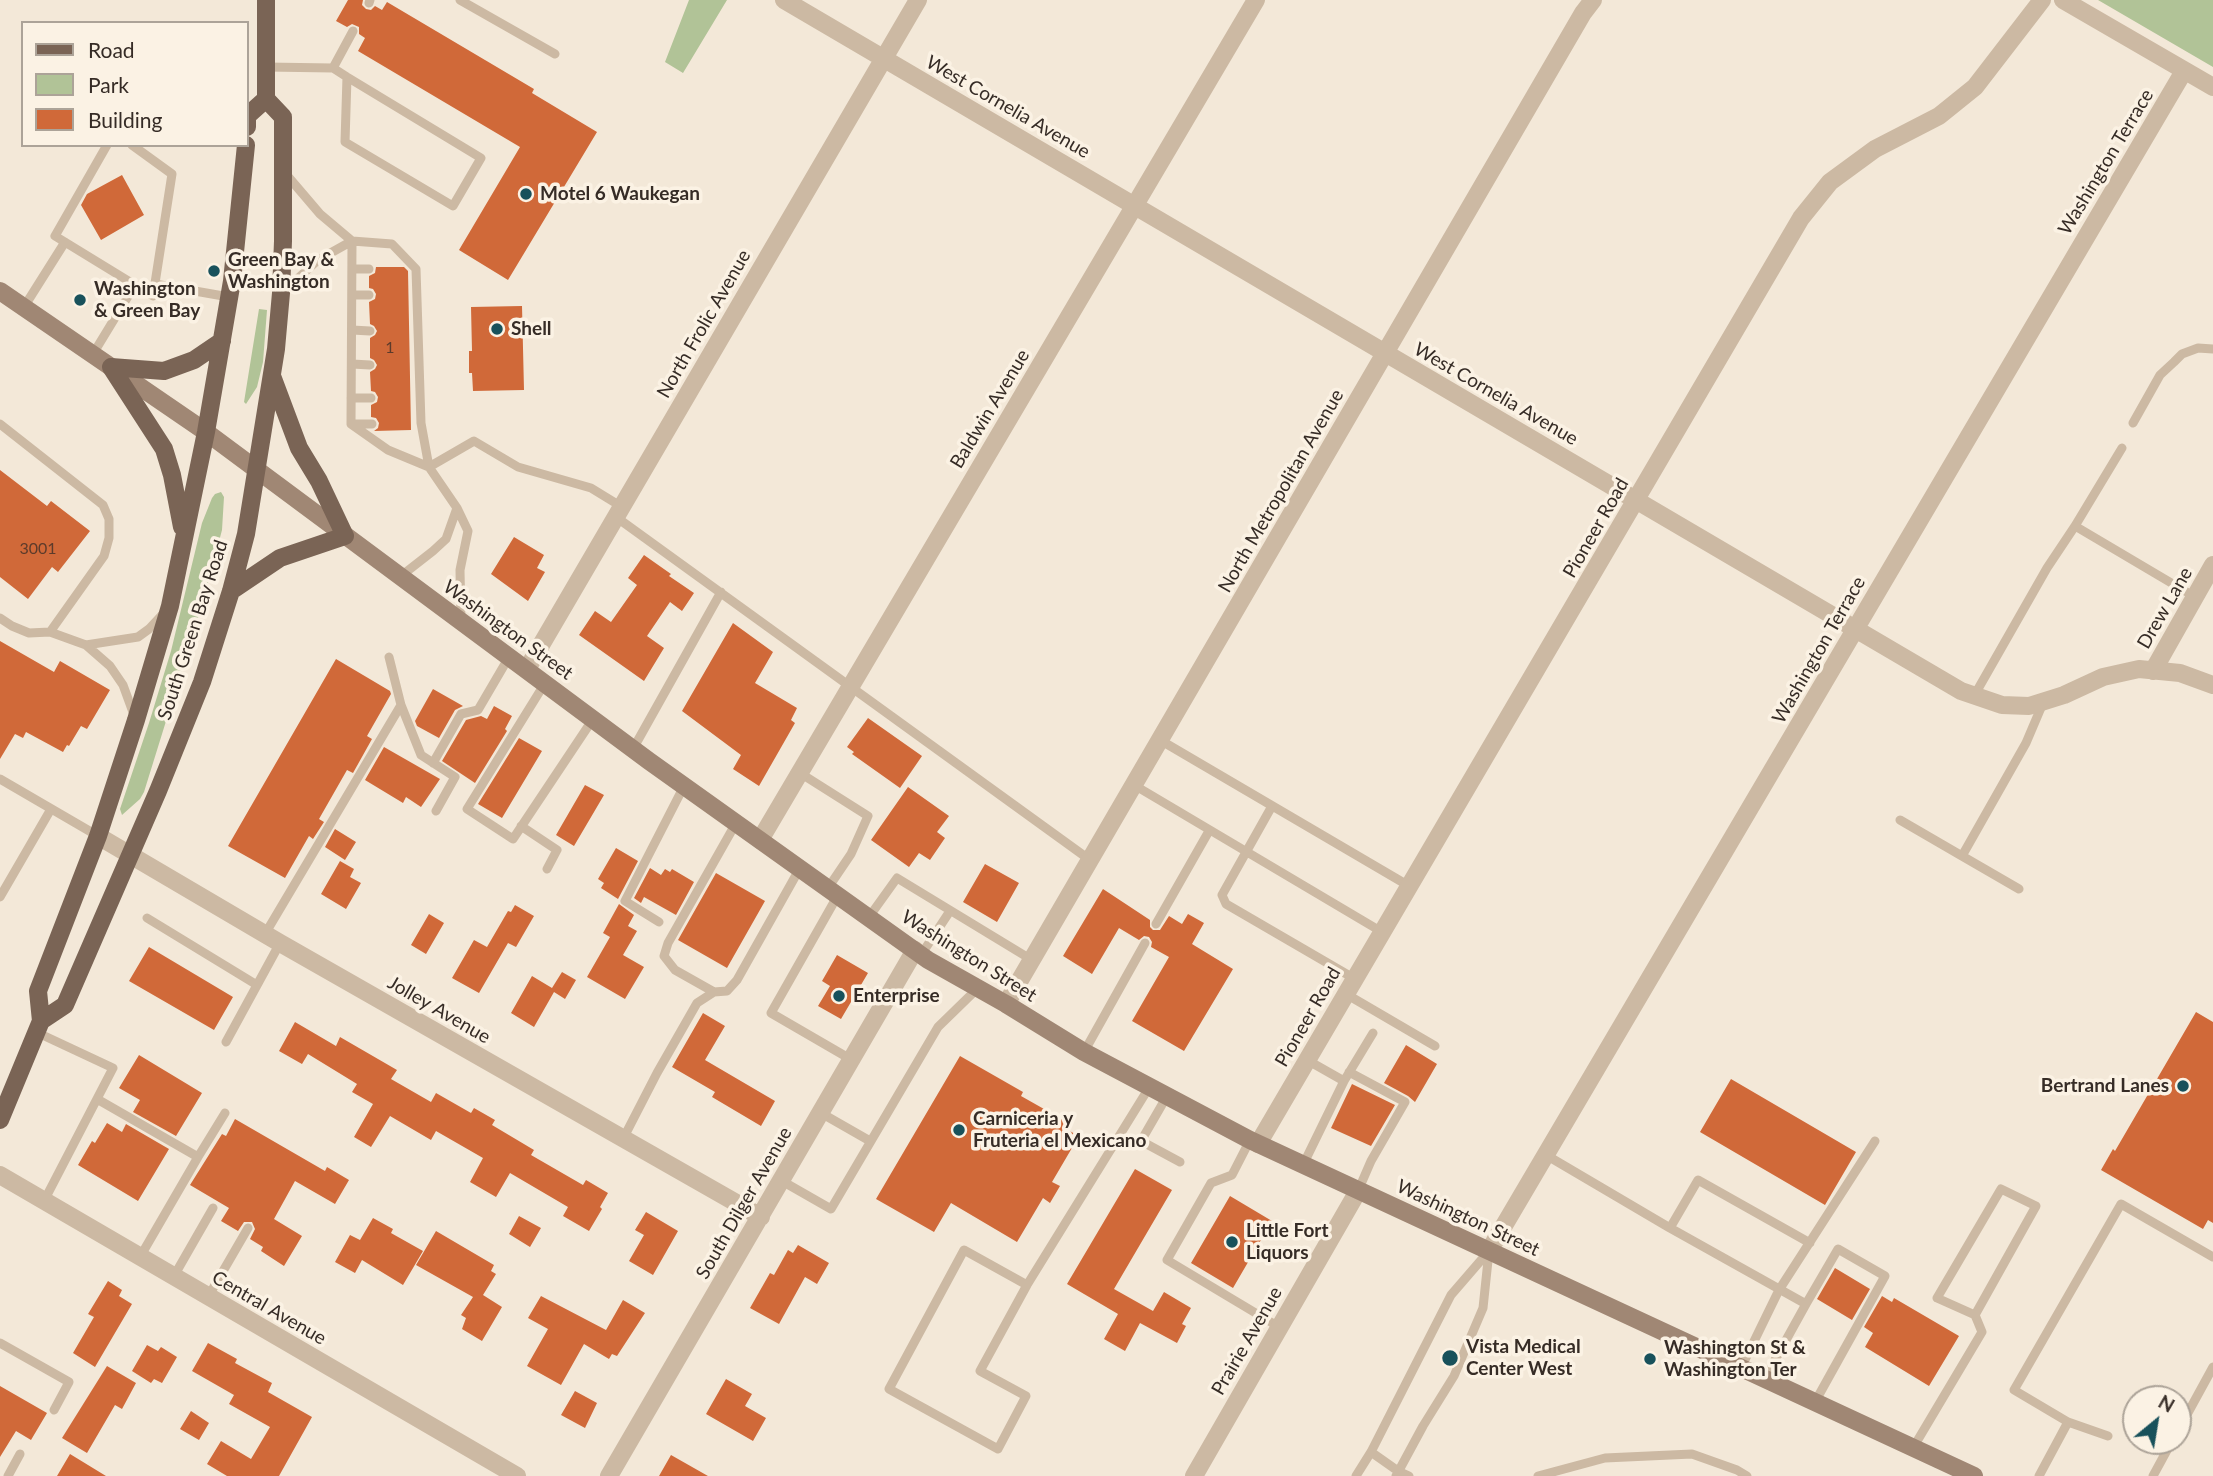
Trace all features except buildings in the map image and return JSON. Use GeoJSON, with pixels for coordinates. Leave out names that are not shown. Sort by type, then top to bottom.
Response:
{"type":"FeatureCollection","features":[{"type":"Feature","properties":{"kind":"main road"},"geometry":{"type":"LineString","coordinates":[[248,115],[267,99],[266,0]]}},
{"type":"Feature","properties":{"kind":"main road","name":"South Green Bay Road"},"geometry":{"type":"LineString","coordinates":[[38,1027],[65,1005],[130,854],[202,682],[231,592],[246,534],[272,374],[281,293],[283,117],[267,99]]}},
{"type":"Feature","properties":{"kind":"main road","name":"South Green Bay Road"},"geometry":{"type":"LineString","coordinates":[[0,1121],[38,1027],[38,991],[98,836],[170,606],[222,341],[238,237],[246,147]]}},
{"type":"Feature","properties":{"kind":"main road","name":"Washington Street"},"geometry":{"type":"LineString","coordinates":[[0,291],[206,432],[633,749],[918,953],[1084,1052],[1254,1142],[1974,1476]]}},
{"type":"Feature","properties":{"kind":"main road"},"geometry":{"type":"LineString","coordinates":[[111,367],[164,371],[194,360],[222,341]]}},
{"type":"Feature","properties":{"kind":"main road"},"geometry":{"type":"LineString","coordinates":[[111,367],[164,449],[184,537]]}},
{"type":"Feature","properties":{"kind":"main road"},"geometry":{"type":"LineString","coordinates":[[231,592],[280,558],[345,536],[319,481],[299,448],[272,374]]}},
{"type":"Feature","properties":{"kind":"street","name":"West Cornelia Avenue"},"geometry":{"type":"LineString","coordinates":[[784,0],[1961,691],[2002,705],[2029,706],[2064,695],[2103,677],[2139,669],[2180,673],[2213,685]]}},
{"type":"Feature","properties":{"kind":"street","name":"North Frolic Avenue"},"geometry":{"type":"LineString","coordinates":[[527,669],[918,0]]}},
{"type":"Feature","properties":{"kind":"street","name":"Baldwin Avenue"},"geometry":{"type":"LineString","coordinates":[[760,840],[1256,0]]}},
{"type":"Feature","properties":{"kind":"street","name":"North Metropolitan Avenue"},"geometry":{"type":"LineString","coordinates":[[1006,1004],[1593,0]]}},
{"type":"Feature","properties":{"kind":"street","name":"Pioneer Road"},"geometry":{"type":"LineString","coordinates":[[1254,1142],[1307,1060],[1808,209],[1830,182],[1875,149],[1939,116],[1975,87],[2042,0]]}},
{"type":"Feature","properties":{"kind":"street"},"geometry":{"type":"LineString","coordinates":[[2063,0],[2213,88]]}},
{"type":"Feature","properties":{"kind":"street","name":"Washington Terrace"},"geometry":{"type":"LineString","coordinates":[[1489,1251],[2185,71]]}},
{"type":"Feature","properties":{"kind":"street","name":"Drew Lane"},"geometry":{"type":"LineString","coordinates":[[2153,671],[2213,565]]}},
{"type":"Feature","properties":{"kind":"street","name":"Jolley Avenue"},"geometry":{"type":"LineString","coordinates":[[98,836],[272,939],[761,1217]]}},
{"type":"Feature","properties":{"kind":"street","name":"South Dilger Avenue"},"geometry":{"type":"LineString","coordinates":[[609,1476],[852,1060],[918,953]]}},
{"type":"Feature","properties":{"kind":"street","name":"Central Avenue"},"geometry":{"type":"LineString","coordinates":[[0,1175],[517,1476]]}},
{"type":"Feature","properties":{"kind":"street","name":"Prairie Avenue"},"geometry":{"type":"LineString","coordinates":[[1194,1476],[1358,1191]]}},
{"type":"Feature","properties":{"kind":"lane"},"geometry":{"type":"LineString","coordinates":[[460,0],[555,54]]}},
{"type":"Feature","properties":{"kind":"lane"},"geometry":{"type":"LineString","coordinates":[[332,68],[353,31]]}},
{"type":"Feature","properties":{"kind":"lane"},"geometry":{"type":"LineString","coordinates":[[267,67],[332,68],[347,77],[481,158],[453,206],[345,142],[347,77]]}},
{"type":"Feature","properties":{"kind":"lane"},"geometry":{"type":"LineString","coordinates":[[106,147],[55,236],[153,296],[172,174],[135,147]]}},
{"type":"Feature","properties":{"kind":"lane"},"geometry":{"type":"LineString","coordinates":[[283,171],[320,214],[352,241],[351,424]]}},
{"type":"Feature","properties":{"kind":"lane"},"geometry":{"type":"LineString","coordinates":[[281,293],[317,260],[352,241],[392,244],[412,269],[416,423],[429,467],[457,508],[468,531],[460,570],[461,621]]}},
{"type":"Feature","properties":{"kind":"lane"},"geometry":{"type":"LineString","coordinates":[[24,307],[65,242]]}},
{"type":"Feature","properties":{"kind":"lane"},"geometry":{"type":"LineString","coordinates":[[352,269],[369,270]]}},
{"type":"Feature","properties":{"kind":"lane"},"geometry":{"type":"LineString","coordinates":[[155,284],[229,297]]}},
{"type":"Feature","properties":{"kind":"lane"},"geometry":{"type":"LineString","coordinates":[[93,354],[135,285]]}},
{"type":"Feature","properties":{"kind":"lane"},"geometry":{"type":"LineString","coordinates":[[352,295],[369,295]]}},
{"type":"Feature","properties":{"kind":"lane"},"geometry":{"type":"LineString","coordinates":[[352,330],[370,331]]}},
{"type":"Feature","properties":{"kind":"lane"},"geometry":{"type":"LineString","coordinates":[[2133,423],[2160,374],[2182,354],[2198,348],[2213,349]]}},
{"type":"Feature","properties":{"kind":"lane"},"geometry":{"type":"LineString","coordinates":[[352,364],[370,365]]}},
{"type":"Feature","properties":{"kind":"lane"},"geometry":{"type":"LineString","coordinates":[[351,398],[371,398]]}},
{"type":"Feature","properties":{"kind":"lane"},"geometry":{"type":"LineString","coordinates":[[0,424],[103,505],[109,519],[109,538],[104,555],[50,632]]}},
{"type":"Feature","properties":{"kind":"lane"},"geometry":{"type":"LineString","coordinates":[[351,424],[388,450],[429,467]]}},
{"type":"Feature","properties":{"kind":"lane"},"geometry":{"type":"LineString","coordinates":[[351,424],[372,424]]}},
{"type":"Feature","properties":{"kind":"lane"},"geometry":{"type":"LineString","coordinates":[[429,467],[474,441],[518,467],[591,488],[721,592],[1090,860]]}},
{"type":"Feature","properties":{"kind":"lane"},"geometry":{"type":"LineString","coordinates":[[1974,696],[2047,568],[2122,447]]}},
{"type":"Feature","properties":{"kind":"lane"},"geometry":{"type":"LineString","coordinates":[[401,576],[446,538],[457,508]]}},
{"type":"Feature","properties":{"kind":"lane"},"geometry":{"type":"LineString","coordinates":[[2074,526],[2195,597]]}},
{"type":"Feature","properties":{"kind":"lane"},"geometry":{"type":"LineString","coordinates":[[633,749],[721,592]]}},
{"type":"Feature","properties":{"kind":"lane"},"geometry":{"type":"LineString","coordinates":[[86,645],[138,637],[158,621],[170,606]]}},
{"type":"Feature","properties":{"kind":"lane"},"geometry":{"type":"LineString","coordinates":[[0,618],[29,633],[50,632],[86,645],[110,666],[123,685],[136,720]]}},
{"type":"Feature","properties":{"kind":"lane"},"geometry":{"type":"LineString","coordinates":[[388,657],[401,705],[421,755],[455,777],[436,811]]}},
{"type":"Feature","properties":{"kind":"lane"},"geometry":{"type":"LineString","coordinates":[[433,763],[461,715],[478,710],[509,657]]}},
{"type":"Feature","properties":{"kind":"lane"},"geometry":{"type":"LineString","coordinates":[[545,683],[467,809],[513,839],[593,719]]}},
{"type":"Feature","properties":{"kind":"lane"},"geometry":{"type":"LineString","coordinates":[[1962,856],[2026,743],[2044,702]]}},
{"type":"Feature","properties":{"kind":"lane"},"geometry":{"type":"LineString","coordinates":[[226,1042],[257,985],[272,939],[401,705]]}},
{"type":"Feature","properties":{"kind":"lane"},"geometry":{"type":"LineString","coordinates":[[1160,740],[1409,886]]}},
{"type":"Feature","properties":{"kind":"lane"},"geometry":{"type":"LineString","coordinates":[[800,773],[868,816],[833,892],[771,1013],[852,1060]]}},
{"type":"Feature","properties":{"kind":"lane"},"geometry":{"type":"LineString","coordinates":[[1,782],[98,836]]}},
{"type":"Feature","properties":{"kind":"lane"},"geometry":{"type":"LineString","coordinates":[[1134,785],[1382,932]]}},
{"type":"Feature","properties":{"kind":"lane"},"geometry":{"type":"LineString","coordinates":[[659,922],[625,901],[684,786]]}},
{"type":"Feature","properties":{"kind":"lane"},"geometry":{"type":"LineString","coordinates":[[1272,806],[1222,895],[1226,904],[1435,1046]]}},
{"type":"Feature","properties":{"kind":"lane"},"geometry":{"type":"LineString","coordinates":[[0,897],[51,809]]}},
{"type":"Feature","properties":{"kind":"lane"},"geometry":{"type":"LineString","coordinates":[[1900,820],[2019,889]]}},
{"type":"Feature","properties":{"kind":"lane"},"geometry":{"type":"LineString","coordinates":[[714,992],[674,971],[664,957],[667,943],[736,823]]}},
{"type":"Feature","properties":{"kind":"lane"},"geometry":{"type":"LineString","coordinates":[[522,826],[557,850],[547,869]]}},
{"type":"Feature","properties":{"kind":"lane"},"geometry":{"type":"LineString","coordinates":[[1156,924],[1209,831]]}},
{"type":"Feature","properties":{"kind":"lane"},"geometry":{"type":"LineString","coordinates":[[623,1139],[697,1003],[714,992],[727,991],[737,980],[800,868]]}},
{"type":"Feature","properties":{"kind":"lane"},"geometry":{"type":"LineString","coordinates":[[869,917],[897,878],[1032,960]]}},
{"type":"Feature","properties":{"kind":"lane"},"geometry":{"type":"LineString","coordinates":[[918,953],[950,911]]}},
{"type":"Feature","properties":{"kind":"lane"},"geometry":{"type":"LineString","coordinates":[[147,918],[257,985]]}},
{"type":"Feature","properties":{"kind":"lane"},"geometry":{"type":"LineString","coordinates":[[1084,1052],[1145,943]]}},
{"type":"Feature","properties":{"kind":"lane"},"geometry":{"type":"LineString","coordinates":[[782,1181],[831,1209],[938,1027],[978,988]]}},
{"type":"Feature","properties":{"kind":"lane"},"geometry":{"type":"LineString","coordinates":[[38,1027],[113,1068],[44,1201]]}},
{"type":"Feature","properties":{"kind":"lane"},"geometry":{"type":"LineString","coordinates":[[1303,1165],[1346,1077],[1373,1033]]}},
{"type":"Feature","properties":{"kind":"lane"},"geometry":{"type":"LineString","coordinates":[[1307,1060],[1405,1102],[1371,1161],[1358,1191]]}},
{"type":"Feature","properties":{"kind":"lane"},"geometry":{"type":"LineString","coordinates":[[1027,1284],[964,1250],[889,1389],[998,1449],[1026,1396],[980,1371],[1027,1284],[1150,1086]]}},
{"type":"Feature","properties":{"kind":"lane"},"geometry":{"type":"LineString","coordinates":[[1167,1096],[1141,1140],[1180,1162]]}},
{"type":"Feature","properties":{"kind":"lane"},"geometry":{"type":"LineString","coordinates":[[97,1099],[198,1157]]}},
{"type":"Feature","properties":{"kind":"lane"},"geometry":{"type":"LineString","coordinates":[[140,1257],[225,1113]]}},
{"type":"Feature","properties":{"kind":"lane"},"geometry":{"type":"LineString","coordinates":[[821,1113],[870,1141]]}},
{"type":"Feature","properties":{"kind":"lane"},"geometry":{"type":"LineString","coordinates":[[1741,1367],[1779,1290],[1875,1141]]}},
{"type":"Feature","properties":{"kind":"lane"},"geometry":{"type":"LineString","coordinates":[[1254,1142],[1231,1175],[1211,1183],[1167,1260],[1279,1327]]}},
{"type":"Feature","properties":{"kind":"lane"},"geometry":{"type":"LineString","coordinates":[[1546,1155],[1806,1304]]}},
{"type":"Feature","properties":{"kind":"lane"},"geometry":{"type":"LineString","coordinates":[[1670,1228],[1698,1180],[1810,1242]]}},
{"type":"Feature","properties":{"kind":"lane"},"geometry":{"type":"LineString","coordinates":[[1913,1448],[1982,1332],[1975,1315],[1937,1298],[2001,1189],[2036,1206],[1975,1315]]}},
{"type":"Feature","properties":{"kind":"lane"},"geometry":{"type":"LineString","coordinates":[[2108,1436],[2068,1422],[2014,1390],[2121,1204],[2213,1257]]}},
{"type":"Feature","properties":{"kind":"lane"},"geometry":{"type":"LineString","coordinates":[[174,1276],[213,1208]]}},
{"type":"Feature","properties":{"kind":"lane"},"geometry":{"type":"LineString","coordinates":[[208,1297],[248,1228]]}},
{"type":"Feature","properties":{"kind":"lane"},"geometry":{"type":"LineString","coordinates":[[1765,1378],[1838,1249],[1885,1276],[1815,1402]]}},
{"type":"Feature","properties":{"kind":"lane"},"geometry":{"type":"LineString","coordinates":[[1356,1476],[1371,1452],[1451,1295],[1489,1251]]}},
{"type":"Feature","properties":{"kind":"lane"},"geometry":{"type":"LineString","coordinates":[[1397,1474],[1454,1376],[1483,1308],[1489,1251]]}},
{"type":"Feature","properties":{"kind":"lane"},"geometry":{"type":"LineString","coordinates":[[0,1343],[69,1382],[54,1410]]}},
{"type":"Feature","properties":{"kind":"lane"},"geometry":{"type":"LineString","coordinates":[[2192,1405],[2213,1367]]}},
{"type":"Feature","properties":{"kind":"lane"},"geometry":{"type":"LineString","coordinates":[[2039,1476],[2068,1422]]}},
{"type":"Feature","properties":{"kind":"lane"},"geometry":{"type":"LineString","coordinates":[[1371,1452],[1397,1474],[1409,1476]]}},
{"type":"Feature","properties":{"kind":"lane"},"geometry":{"type":"LineString","coordinates":[[8,1476],[20,1454]]}},
{"type":"Feature","properties":{"kind":"lane"},"geometry":{"type":"LineString","coordinates":[[1538,1476],[1605,1458],[1692,1454],[1747,1476]]}},
{"type":"Feature","properties":{"kind":"lane"},"geometry":{"type":"LineString","coordinates":[[2153,1476],[2164,1455]]}},
{"type":"Feature","properties":{"kind":"green space"},"geometry":{"type":"Polygon","coordinates":[[[689,0],[727,0],[683,73],[665,62],[689,0]]]}},
{"type":"Feature","properties":{"kind":"green space"},"geometry":{"type":"Polygon","coordinates":[[[2098,0],[2213,0],[2213,67],[2098,0]]]}},
{"type":"Feature","properties":{"kind":"green space"},"geometry":{"type":"Polygon","coordinates":[[[259,309],[267,310],[263,362],[257,387],[246,404],[244,402],[259,309]]]}},
{"type":"Feature","properties":{"kind":"green space"},"geometry":{"type":"Polygon","coordinates":[[[221,492],[224,497],[222,530],[203,602],[144,792],[122,815],[120,809],[171,651],[202,523],[212,498],[221,492]]]}},
{"type":"Feature","properties":{"kind":"place","name":"Motel 6 Waukegan"},"geometry":{"type":"Point","coordinates":[526,194]}},
{"type":"Feature","properties":{"kind":"place","name":"Green Bay & Washington"},"geometry":{"type":"Point","coordinates":[214,271]}},
{"type":"Feature","properties":{"kind":"place","name":"Washington & Green Bay"},"geometry":{"type":"Point","coordinates":[80,300]}},
{"type":"Feature","properties":{"kind":"place","name":"Shell"},"geometry":{"type":"Point","coordinates":[497,329]}},
{"type":"Feature","properties":{"kind":"place","name":"Enterprise"},"geometry":{"type":"Point","coordinates":[839,996]}},
{"type":"Feature","properties":{"kind":"place","name":"Bertrand Lanes"},"geometry":{"type":"Point","coordinates":[2183,1086]}},
{"type":"Feature","properties":{"kind":"place","name":"Carniceria y Fruteria el Mexicano"},"geometry":{"type":"Point","coordinates":[959,1130]}},
{"type":"Feature","properties":{"kind":"place","name":"Little Fort Liquors"},"geometry":{"type":"Point","coordinates":[1232,1242]}},
{"type":"Feature","properties":{"kind":"place","name":"Vista Medical Center West"},"geometry":{"type":"Point","coordinates":[1450,1358]}},
{"type":"Feature","properties":{"kind":"place","name":"Washington St & Washington Ter"},"geometry":{"type":"Point","coordinates":[1650,1359]}}]}
